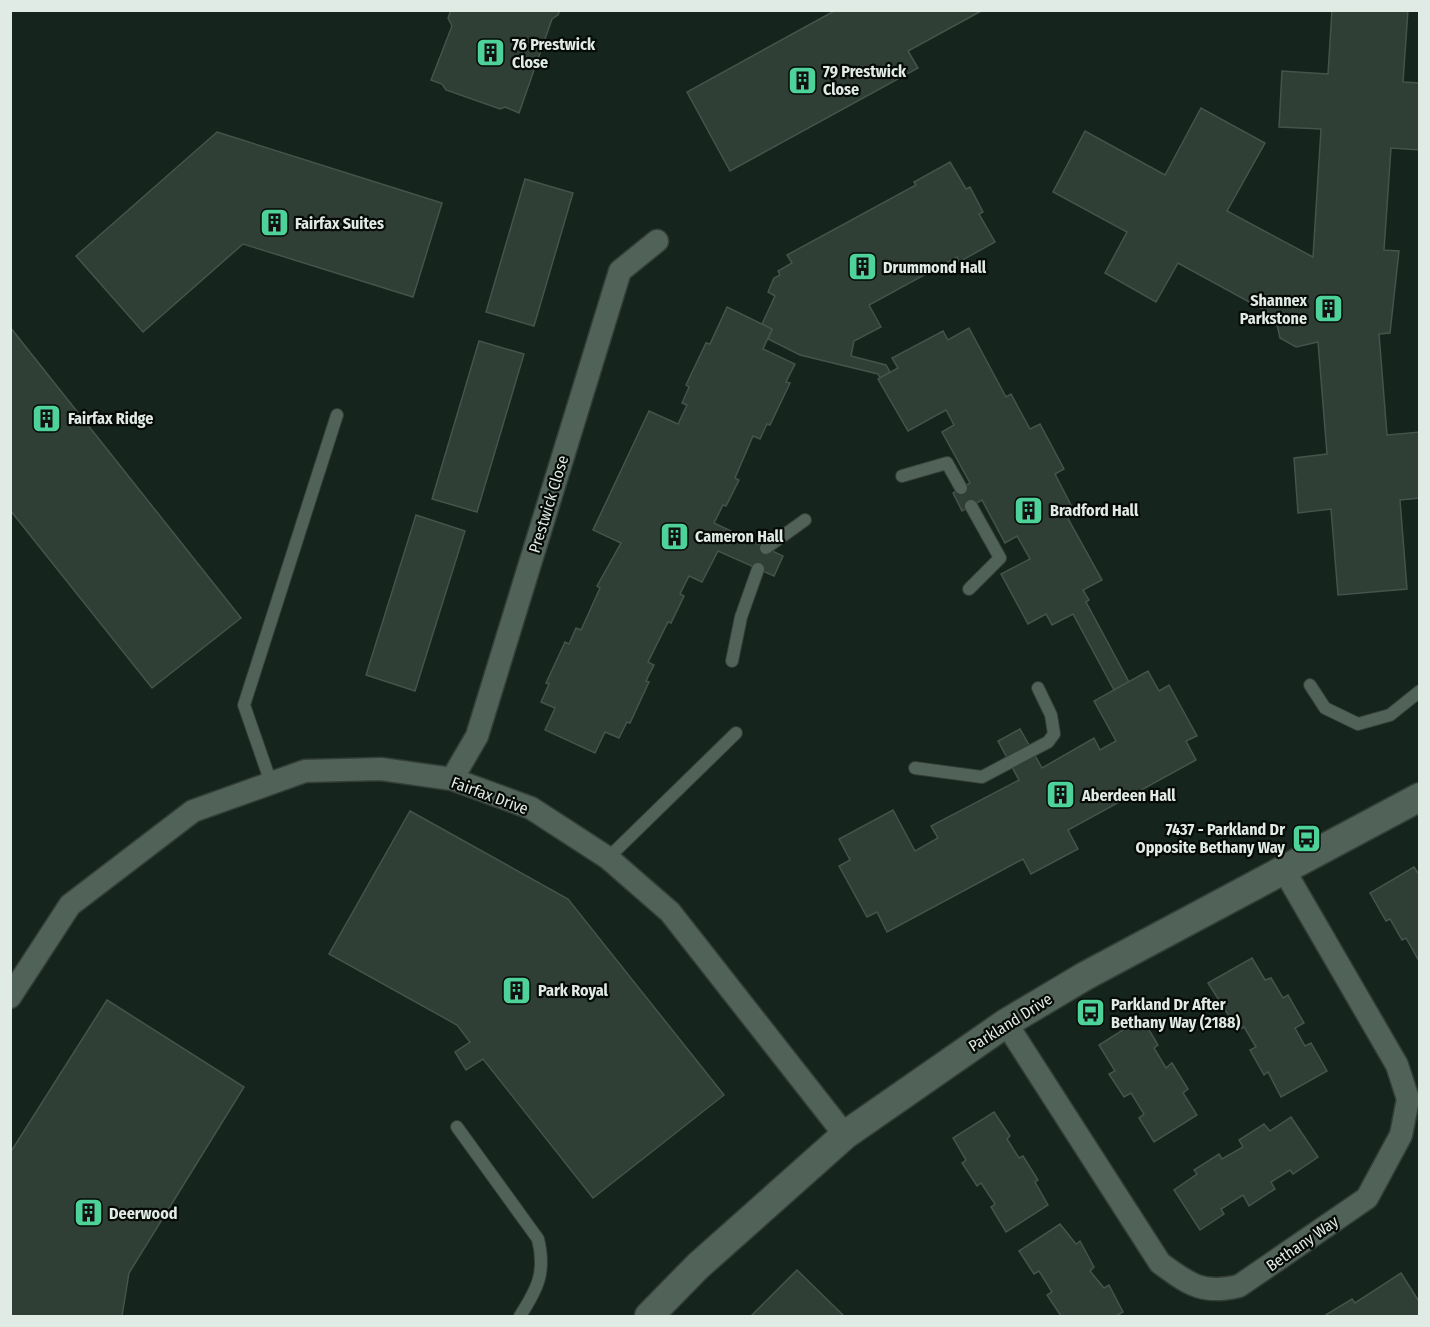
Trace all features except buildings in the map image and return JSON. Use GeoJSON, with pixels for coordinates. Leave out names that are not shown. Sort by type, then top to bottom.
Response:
{"type":"FeatureCollection","features":[{"type":"Feature","properties":{"kind":"street","name":"Prestwick Close"},"geometry":{"type":"LineString","coordinates":[[452,779],[477,736],[620,271],[657,241]]}},
{"type":"Feature","properties":{"kind":"street","name":"Fairfax Drive"},"geometry":{"type":"LineString","coordinates":[[10,997],[70,905],[194,811],[305,771],[381,769],[452,779],[531,808],[608,858],[670,912],[845,1135]]}},
{"type":"Feature","properties":{"kind":"street","name":"Parkland Drive"},"geometry":{"type":"LineString","coordinates":[[649,1317],[698,1266],[845,1135],[1006,1023],[1085,976],[1419,797]]}},
{"type":"Feature","properties":{"kind":"street","name":"Bethany Way"},"geometry":{"type":"LineString","coordinates":[[1006,1023],[1160,1263],[1192,1286],[1217,1292],[1239,1287],[1367,1198],[1401,1135],[1408,1099],[1397,1065],[1284,870]]}},
{"type":"Feature","properties":{"kind":"lane"},"geometry":{"type":"LineString","coordinates":[[271,783],[244,705],[337,415]]}},
{"type":"Feature","properties":{"kind":"lane"},"geometry":{"type":"LineString","coordinates":[[902,476],[947,463],[961,489]]}},
{"type":"Feature","properties":{"kind":"lane"},"geometry":{"type":"LineString","coordinates":[[969,589],[1000,558],[971,506]]}},
{"type":"Feature","properties":{"kind":"lane"},"geometry":{"type":"LineString","coordinates":[[766,548],[805,520]]}},
{"type":"Feature","properties":{"kind":"lane"},"geometry":{"type":"LineString","coordinates":[[732,661],[741,617],[758,568]]}},
{"type":"Feature","properties":{"kind":"lane"},"geometry":{"type":"LineString","coordinates":[[1311,685],[1325,708],[1358,723],[1390,715],[1419,691]]}},
{"type":"Feature","properties":{"kind":"lane"},"geometry":{"type":"LineString","coordinates":[[915,768],[982,777],[1048,742],[1054,734],[1051,715],[1038,688]]}},
{"type":"Feature","properties":{"kind":"lane"},"geometry":{"type":"LineString","coordinates":[[608,858],[736,733]]}},
{"type":"Feature","properties":{"kind":"lane"},"geometry":{"type":"LineString","coordinates":[[457,1127],[538,1239],[543,1260],[541,1277],[520,1317]]}},
{"type":"Feature","properties":{"kind":"place","name":"76 Prestwick Close"},"geometry":{"type":"Point","coordinates":[491,53]}},
{"type":"Feature","properties":{"kind":"place","name":"79 Prestwick Close"},"geometry":{"type":"Point","coordinates":[802,80]}},
{"type":"Feature","properties":{"kind":"place","name":"Fairfax Suites"},"geometry":{"type":"Point","coordinates":[274,223]}},
{"type":"Feature","properties":{"kind":"place","name":"Drummond Hall"},"geometry":{"type":"Point","coordinates":[862,267]}},
{"type":"Feature","properties":{"kind":"place","name":"Shannex Parkstone"},"geometry":{"type":"Point","coordinates":[1328,309]}},
{"type":"Feature","properties":{"kind":"place","name":"Fairfax Ridge"},"geometry":{"type":"Point","coordinates":[47,418]}},
{"type":"Feature","properties":{"kind":"place","name":"Bradford Hall"},"geometry":{"type":"Point","coordinates":[1029,510]}},
{"type":"Feature","properties":{"kind":"place","name":"Cameron Hall"},"geometry":{"type":"Point","coordinates":[674,536]}},
{"type":"Feature","properties":{"kind":"place","name":"Aberdeen Hall"},"geometry":{"type":"Point","coordinates":[1061,795]}},
{"type":"Feature","properties":{"kind":"place","name":"7437 - Parkland Dr Opposite Bethany Way"},"geometry":{"type":"Point","coordinates":[1306,838]}},
{"type":"Feature","properties":{"kind":"place","name":"Park Royal"},"geometry":{"type":"Point","coordinates":[517,990]}},
{"type":"Feature","properties":{"kind":"place","name":"Parkland Dr After Bethany Way (2188)"},"geometry":{"type":"Point","coordinates":[1090,1013]}},
{"type":"Feature","properties":{"kind":"place","name":"Deerwood"},"geometry":{"type":"Point","coordinates":[88,1213]}}]}
